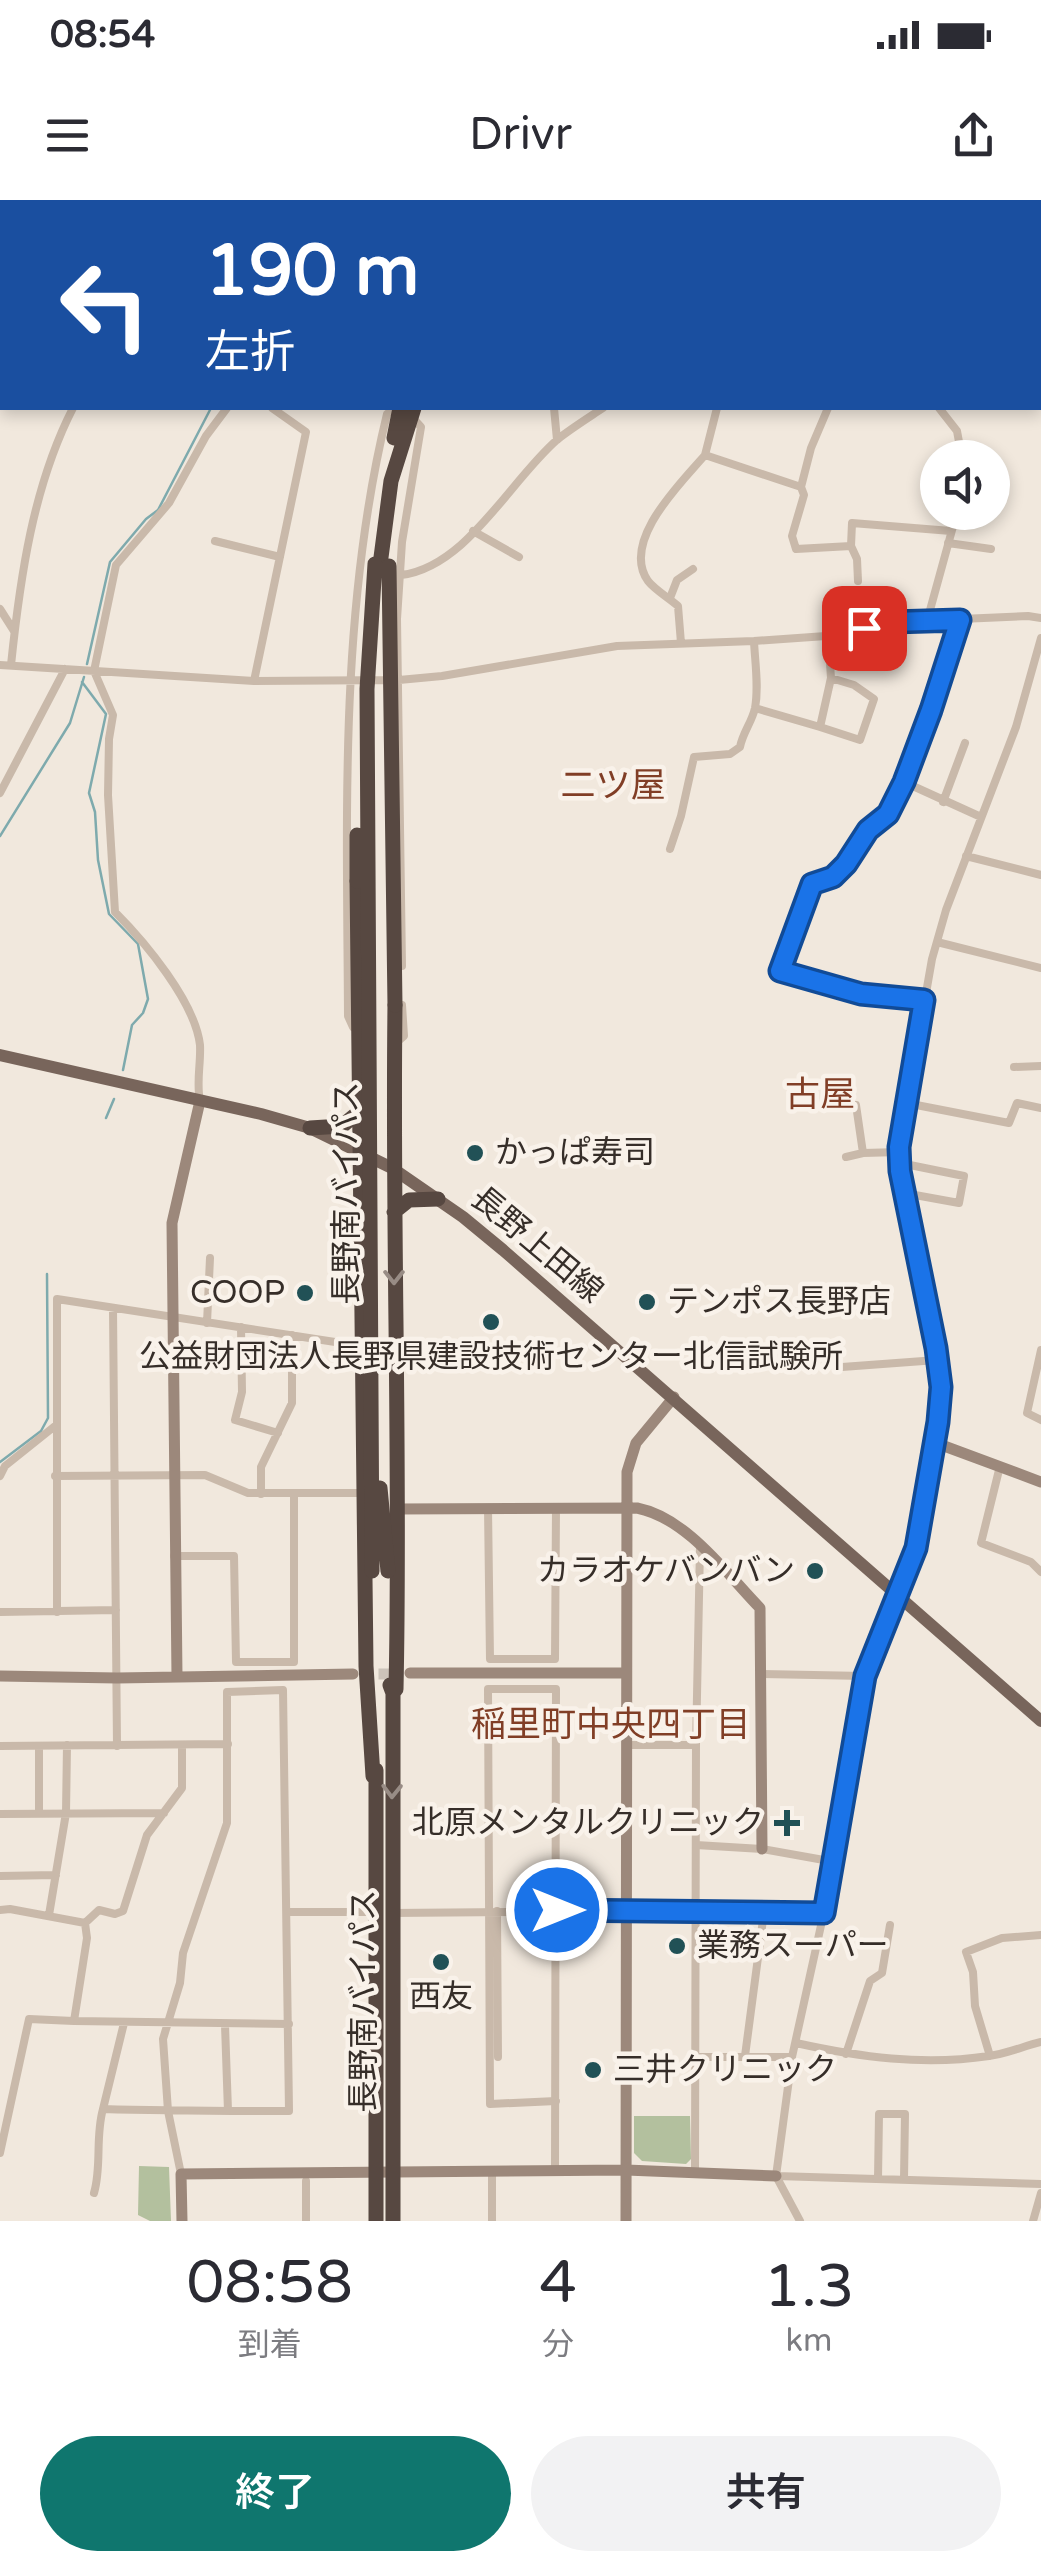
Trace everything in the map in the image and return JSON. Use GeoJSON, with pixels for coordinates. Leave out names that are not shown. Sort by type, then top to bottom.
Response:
{"type":"FeatureCollection","features":[{"type":"Feature","properties":{"kind":"highway","name":"長野南バイパス"},"geometry":{"type":"LineString","coordinates":[[376,2221],[384,2172],[384,1912],[393,1694],[380,1571],[377,1459],[373,672],[392,481],[406,412]]}},
{"type":"Feature","properties":{"kind":"highway","name":"長野南バイパス"},"geometry":{"type":"LineString","coordinates":[[384,1912],[373,1776],[380,1571],[367,761],[370,616],[386,567]]}},
{"type":"Feature","properties":{"kind":"highway"},"geometry":{"type":"LineString","coordinates":[[386,567],[398,1509],[393,1694]]}},
{"type":"Feature","properties":{"kind":"highway"},"geometry":{"type":"LineString","coordinates":[[370,616],[360,696],[357,1036],[366,1666],[373,1776]]}},
{"type":"Feature","properties":{"kind":"highway"},"geometry":{"type":"LineString","coordinates":[[358,1056],[367,1075],[385,1073],[393,1065]]}},
{"type":"Feature","properties":{"kind":"highway"},"geometry":{"type":"LineString","coordinates":[[310,1128],[342,1126],[359,1112]]}},
{"type":"Feature","properties":{"kind":"highway"},"geometry":{"type":"LineString","coordinates":[[394,1212],[409,1200],[438,1198]]}},
{"type":"Feature","properties":{"kind":"highway","name":"長野南バイパス"},"geometry":{"type":"LineString","coordinates":[[384,2172],[393,2221]]}},
{"type":"Feature","properties":{"kind":"main road","name":"長野上田線"},"geometry":{"type":"LineString","coordinates":[[0,1055],[310,1128],[392,1168],[438,1198],[674,1397],[1039,1716]]}},
{"type":"Feature","properties":{"kind":"street"},"geometry":{"type":"LineString","coordinates":[[72,410],[42,478],[14,632],[3,666],[254,680],[399,680],[617,646],[754,641],[828,634],[892,622],[1041,618]]}},
{"type":"Feature","properties":{"kind":"street"},"geometry":{"type":"LineString","coordinates":[[176,1676],[172,1224],[200,1101],[200,1048],[192,1019],[150,947],[115,912],[108,795],[109,739],[114,716],[94,671],[116,566],[169,502],[206,436],[226,410]]}},
{"type":"Feature","properties":{"kind":"street"},"geometry":{"type":"LineString","coordinates":[[254,680],[306,432],[275,410]]}},
{"type":"Feature","properties":{"kind":"street"},"geometry":{"type":"LineString","coordinates":[[554,410],[557,440]]}},
{"type":"Feature","properties":{"kind":"street"},"geometry":{"type":"LineString","coordinates":[[386,567],[416,573],[437,564],[557,440],[600,410]]}},
{"type":"Feature","properties":{"kind":"street"},"geometry":{"type":"LineString","coordinates":[[681,643],[678,606],[647,579],[641,546],[664,500],[705,455],[716,410]]}},
{"type":"Feature","properties":{"kind":"street"},"geometry":{"type":"LineString","coordinates":[[827,410],[811,448],[801,487],[804,495],[792,536],[796,548],[850,546]]}},
{"type":"Feature","properties":{"kind":"street"},"geometry":{"type":"LineString","coordinates":[[940,410],[959,440]]}},
{"type":"Feature","properties":{"kind":"street"},"geometry":{"type":"LineString","coordinates":[[357,1036],[348,1016],[348,682],[378,452],[388,414],[406,412],[421,428],[406,515],[386,567],[397,618],[399,680],[404,1036],[394,1045]]}},
{"type":"Feature","properties":{"kind":"street"},"geometry":{"type":"LineString","coordinates":[[705,455],[801,487]]}},
{"type":"Feature","properties":{"kind":"street"},"geometry":{"type":"LineString","coordinates":[[858,581],[857,559],[850,546],[852,524],[951,531],[928,621]]}},
{"type":"Feature","properties":{"kind":"street"},"geometry":{"type":"LineString","coordinates":[[473,531],[519,557]]}},
{"type":"Feature","properties":{"kind":"street"},"geometry":{"type":"LineString","coordinates":[[215,541],[280,557]]}},
{"type":"Feature","properties":{"kind":"street"},"geometry":{"type":"LineString","coordinates":[[948,543],[991,549]]}},
{"type":"Feature","properties":{"kind":"street"},"geometry":{"type":"LineString","coordinates":[[670,598],[677,580],[693,570]]}},
{"type":"Feature","properties":{"kind":"street"},"geometry":{"type":"LineString","coordinates":[[0,609],[14,632]]}},
{"type":"Feature","properties":{"kind":"street"},"geometry":{"type":"LineString","coordinates":[[924,1000],[861,994],[780,971],[812,884],[833,877],[868,830],[888,814],[904,782],[960,620]]}},
{"type":"Feature","properties":{"kind":"street"},"geometry":{"type":"LineString","coordinates":[[820,728],[831,678],[828,634]]}},
{"type":"Feature","properties":{"kind":"street"},"geometry":{"type":"LineString","coordinates":[[800,2221],[776,2176],[792,2056],[835,1862],[865,1676],[916,1548],[936,1443],[941,1387],[938,1360],[900,1164],[906,1102],[936,942],[1016,726],[1041,638]]}},
{"type":"Feature","properties":{"kind":"street"},"geometry":{"type":"LineString","coordinates":[[670,849],[682,816],[694,757],[730,754],[740,746],[755,708],[754,641]]}},
{"type":"Feature","properties":{"kind":"street"},"geometry":{"type":"LineString","coordinates":[[0,793],[65,668]]}},
{"type":"Feature","properties":{"kind":"street"},"geometry":{"type":"LineString","coordinates":[[755,708],[860,740],[874,699],[854,685],[831,678]]}},
{"type":"Feature","properties":{"kind":"street"},"geometry":{"type":"LineString","coordinates":[[943,802],[965,743]]}},
{"type":"Feature","properties":{"kind":"street"},"geometry":{"type":"LineString","coordinates":[[904,782],[981,817]]}},
{"type":"Feature","properties":{"kind":"street"},"geometry":{"type":"LineString","coordinates":[[966,856],[1041,874]]}},
{"type":"Feature","properties":{"kind":"street"},"geometry":{"type":"LineString","coordinates":[[936,942],[1041,968]]}},
{"type":"Feature","properties":{"kind":"street"},"geometry":{"type":"LineString","coordinates":[[1014,1067],[1041,1066]]}},
{"type":"Feature","properties":{"kind":"street"},"geometry":{"type":"LineString","coordinates":[[906,1102],[1009,1123],[1017,1103],[1041,1108]]}},
{"type":"Feature","properties":{"kind":"street"},"geometry":{"type":"LineString","coordinates":[[856,1105],[863,1154]]}},
{"type":"Feature","properties":{"kind":"street"},"geometry":{"type":"LineString","coordinates":[[846,1157],[900,1152]]}},
{"type":"Feature","properties":{"kind":"street"},"geometry":{"type":"LineString","coordinates":[[900,1164],[964,1176],[959,1203],[904,1193]]}},
{"type":"Feature","properties":{"kind":"street"},"geometry":{"type":"LineString","coordinates":[[207,1323],[210,1258]]}},
{"type":"Feature","properties":{"kind":"street"},"geometry":{"type":"LineString","coordinates":[[57,1612],[57,1299],[361,1346]]}},
{"type":"Feature","properties":{"kind":"street"},"geometry":{"type":"LineString","coordinates":[[113,1309],[117,1746]]}},
{"type":"Feature","properties":{"kind":"street"},"geometry":{"type":"LineString","coordinates":[[240,1327],[242,1392],[235,1420],[278,1433]]}},
{"type":"Feature","properties":{"kind":"street"},"geometry":{"type":"LineString","coordinates":[[261,1494],[261,1467],[292,1403],[292,1335]]}},
{"type":"Feature","properties":{"kind":"street"},"geometry":{"type":"LineString","coordinates":[[1041,1350],[1027,1413],[1041,1420]]}},
{"type":"Feature","properties":{"kind":"street"},"geometry":{"type":"LineString","coordinates":[[832,1364],[842,1367],[938,1360]]}},
{"type":"Feature","properties":{"kind":"street"},"geometry":{"type":"LineString","coordinates":[[626,2221],[627,1472],[636,1442],[674,1397]]}},
{"type":"Feature","properties":{"kind":"street"},"geometry":{"type":"LineString","coordinates":[[0,1476],[5,1466],[56,1425]]}},
{"type":"Feature","properties":{"kind":"street"},"geometry":{"type":"LineString","coordinates":[[936,1443],[1041,1482]]}},
{"type":"Feature","properties":{"kind":"street"},"geometry":{"type":"LineString","coordinates":[[1000,1466],[981,1543],[1031,1562],[1041,1572]]}},
{"type":"Feature","properties":{"kind":"street"},"geometry":{"type":"LineString","coordinates":[[55,1476],[205,1475],[248,1494],[364,1493]]}},
{"type":"Feature","properties":{"kind":"street"},"geometry":{"type":"LineString","coordinates":[[174,1556],[234,1556],[236,1662],[294,1662],[294,1494]]}},
{"type":"Feature","properties":{"kind":"street"},"geometry":{"type":"LineString","coordinates":[[398,1509],[628,1506],[656,1512],[700,1547],[760,1608],[762,1848]]}},
{"type":"Feature","properties":{"kind":"street"},"geometry":{"type":"LineString","coordinates":[[488,1508],[490,1659],[555,1659],[556,1508]]}},
{"type":"Feature","properties":{"kind":"street"},"geometry":{"type":"LineString","coordinates":[[696,2171],[700,1547]]}},
{"type":"Feature","properties":{"kind":"street"},"geometry":{"type":"LineString","coordinates":[[0,1612],[116,1610]]}},
{"type":"Feature","properties":{"kind":"street"},"geometry":{"type":"LineString","coordinates":[[410,1674],[626,1673]]}},
{"type":"Feature","properties":{"kind":"street"},"geometry":{"type":"LineString","coordinates":[[0,1676],[353,1674]]}},
{"type":"Feature","properties":{"kind":"street"},"geometry":{"type":"LineString","coordinates":[[761,1674],[865,1676]]}},
{"type":"Feature","properties":{"kind":"street"},"geometry":{"type":"LineString","coordinates":[[498,2056],[488,1689],[556,1689],[555,2170]]}},
{"type":"Feature","properties":{"kind":"street"},"geometry":{"type":"LineString","coordinates":[[103,2109],[168,2111],[228,2112],[289,2111],[283,1690],[227,1692],[227,1823],[183,1953],[180,1983],[163,2039],[168,2111],[181,2174],[182,2221]]}},
{"type":"Feature","properties":{"kind":"street"},"geometry":{"type":"LineString","coordinates":[[0,1746],[228,1744]]}},
{"type":"Feature","properties":{"kind":"street"},"geometry":{"type":"LineString","coordinates":[[49,1915],[66,1814],[66,1745]]}},
{"type":"Feature","properties":{"kind":"street"},"geometry":{"type":"LineString","coordinates":[[85,1923],[99,1910],[115,1914],[123,1911],[148,1834],[182,1788],[182,1745]]}},
{"type":"Feature","properties":{"kind":"street"},"geometry":{"type":"LineString","coordinates":[[627,1745],[696,1745]]}},
{"type":"Feature","properties":{"kind":"street"},"geometry":{"type":"LineString","coordinates":[[38,1746],[39,1814]]}},
{"type":"Feature","properties":{"kind":"street"},"geometry":{"type":"LineString","coordinates":[[0,1814],[164,1813]]}},
{"type":"Feature","properties":{"kind":"street"},"geometry":{"type":"LineString","coordinates":[[696,1845],[762,1848],[835,1862]]}},
{"type":"Feature","properties":{"kind":"street"},"geometry":{"type":"LineString","coordinates":[[0,1876],[56,1875]]}},
{"type":"Feature","properties":{"kind":"street"},"geometry":{"type":"LineString","coordinates":[[0,1910],[85,1923]]}},
{"type":"Feature","properties":{"kind":"street"},"geometry":{"type":"LineString","coordinates":[[493,1911],[490,2104],[556,2101]]}},
{"type":"Feature","properties":{"kind":"street"},"geometry":{"type":"LineString","coordinates":[[288,1912],[824,1913]]}},
{"type":"Feature","properties":{"kind":"street"},"geometry":{"type":"LineString","coordinates":[[745,2056],[764,1912]]}},
{"type":"Feature","properties":{"kind":"street"},"geometry":{"type":"LineString","coordinates":[[74,2021],[85,1923]]}},
{"type":"Feature","properties":{"kind":"street"},"geometry":{"type":"LineString","coordinates":[[846,2054],[870,1981],[882,1973],[890,1926]]}},
{"type":"Feature","properties":{"kind":"street"},"geometry":{"type":"LineString","coordinates":[[990,2056],[975,2006],[973,1972],[966,1952],[1002,1938],[1041,1935]]}},
{"type":"Feature","properties":{"kind":"street"},"geometry":{"type":"LineString","coordinates":[[0,2154],[29,2020],[289,2024]]}},
{"type":"Feature","properties":{"kind":"street"},"geometry":{"type":"LineString","coordinates":[[94,2193],[103,2109],[124,2023]]}},
{"type":"Feature","properties":{"kind":"street"},"geometry":{"type":"LineString","coordinates":[[225,2025],[228,2112]]}},
{"type":"Feature","properties":{"kind":"street"},"geometry":{"type":"LineString","coordinates":[[796,2043],[903,2061],[990,2056],[1041,2042]]}},
{"type":"Feature","properties":{"kind":"street"},"geometry":{"type":"LineString","coordinates":[[696,2057],[792,2056]]}},
{"type":"Feature","properties":{"kind":"street"},"geometry":{"type":"LineString","coordinates":[[878,2179],[880,2114],[905,2114],[904,2179]]}},
{"type":"Feature","properties":{"kind":"street"},"geometry":{"type":"LineString","coordinates":[[492,2170],[492,2221]]}},
{"type":"Feature","properties":{"kind":"street"},"geometry":{"type":"LineString","coordinates":[[181,2174],[626,2170],[1041,2184]]}},
{"type":"Feature","properties":{"kind":"street"},"geometry":{"type":"LineString","coordinates":[[306,2182],[306,2221]]}},
{"type":"Feature","properties":{"kind":"street"},"geometry":{"type":"LineString","coordinates":[[1033,2221],[1041,2193]]}},
{"type":"Feature","properties":{"kind":"green space"},"geometry":{"type":"Polygon","coordinates":[[[634,2116],[690,2116],[691,2159],[686,2164],[642,2161],[634,2153],[634,2116]]]}},
{"type":"Feature","properties":{"kind":"green space"},"geometry":{"type":"Polygon","coordinates":[[[139,2166],[169,2167],[171,2221],[150,2221],[138,2215],[139,2166]]]}},
{"type":"Feature","properties":{"kind":"waterway"},"geometry":{"type":"LineString","coordinates":[[87,664],[110,562],[158,510],[210,410]]}},
{"type":"Feature","properties":{"kind":"waterway"},"geometry":{"type":"LineString","coordinates":[[0,836],[70,723],[84,677]]}},
{"type":"Feature","properties":{"kind":"waterway"},"geometry":{"type":"LineString","coordinates":[[82,682],[106,714],[89,793],[109,914],[138,944],[148,999],[143,1013],[132,1025],[123,1070]]}},
{"type":"Feature","properties":{"kind":"waterway"},"geometry":{"type":"LineString","coordinates":[[106,1118],[114,1099]]}},
{"type":"Feature","properties":{"kind":"waterway"},"geometry":{"type":"LineString","coordinates":[[0,1462],[41,1431],[48,1418],[47,1274]]}},
{"type":"Feature","properties":{"kind":"tunnel"},"geometry":{"type":"LineString","coordinates":[[362,1674],[403,1674]]}},
{"type":"Feature","properties":{"kind":"place","name":"かっぱ寿司"},"geometry":{"type":"Point","coordinates":[475,1153]}},
{"type":"Feature","properties":{"kind":"place","name":"COOP"},"geometry":{"type":"Point","coordinates":[305,1293]}},
{"type":"Feature","properties":{"kind":"place","name":"テンポス長野店"},"geometry":{"type":"Point","coordinates":[647,1302]}},
{"type":"Feature","properties":{"kind":"place","name":"公益財団法人長野県建設技術センター北信試験所"},"geometry":{"type":"Point","coordinates":[491,1322]}},
{"type":"Feature","properties":{"kind":"place","name":"カラオケバンバン"},"geometry":{"type":"Point","coordinates":[815,1571]}},
{"type":"Feature","properties":{"kind":"place","name":"北原メンタルクリニック"},"geometry":{"type":"Point","coordinates":[787,1823]}},
{"type":"Feature","properties":{"kind":"place","name":"業務スーパー"},"geometry":{"type":"Point","coordinates":[677,1946]}},
{"type":"Feature","properties":{"kind":"place","name":"西友"},"geometry":{"type":"Point","coordinates":[441,1962]}},
{"type":"Feature","properties":{"kind":"place","name":"三井クリニック"},"geometry":{"type":"Point","coordinates":[593,2070]}},
{"type":"Feature","properties":{"kind":"district","name":"二ツ屋"},"geometry":{"type":"Point","coordinates":[613,786]}},
{"type":"Feature","properties":{"kind":"district","name":"古屋"},"geometry":{"type":"Point","coordinates":[820,1095]}},
{"type":"Feature","properties":{"kind":"district","name":"稲里町中央四丁目"},"geometry":{"type":"Point","coordinates":[611,1725]}},
{"type":"Feature","properties":{"kind":"route"},"geometry":{"type":"LineString","coordinates":[[557,1910],[824,1913],[865,1676],[916,1548],[936,1443],[941,1387],[900,1171],[899,1147],[924,1000],[861,994],[780,971],[812,884],[833,877],[868,830],[888,814],[931,710],[960,620],[892,622],[864,628]]}}]}
